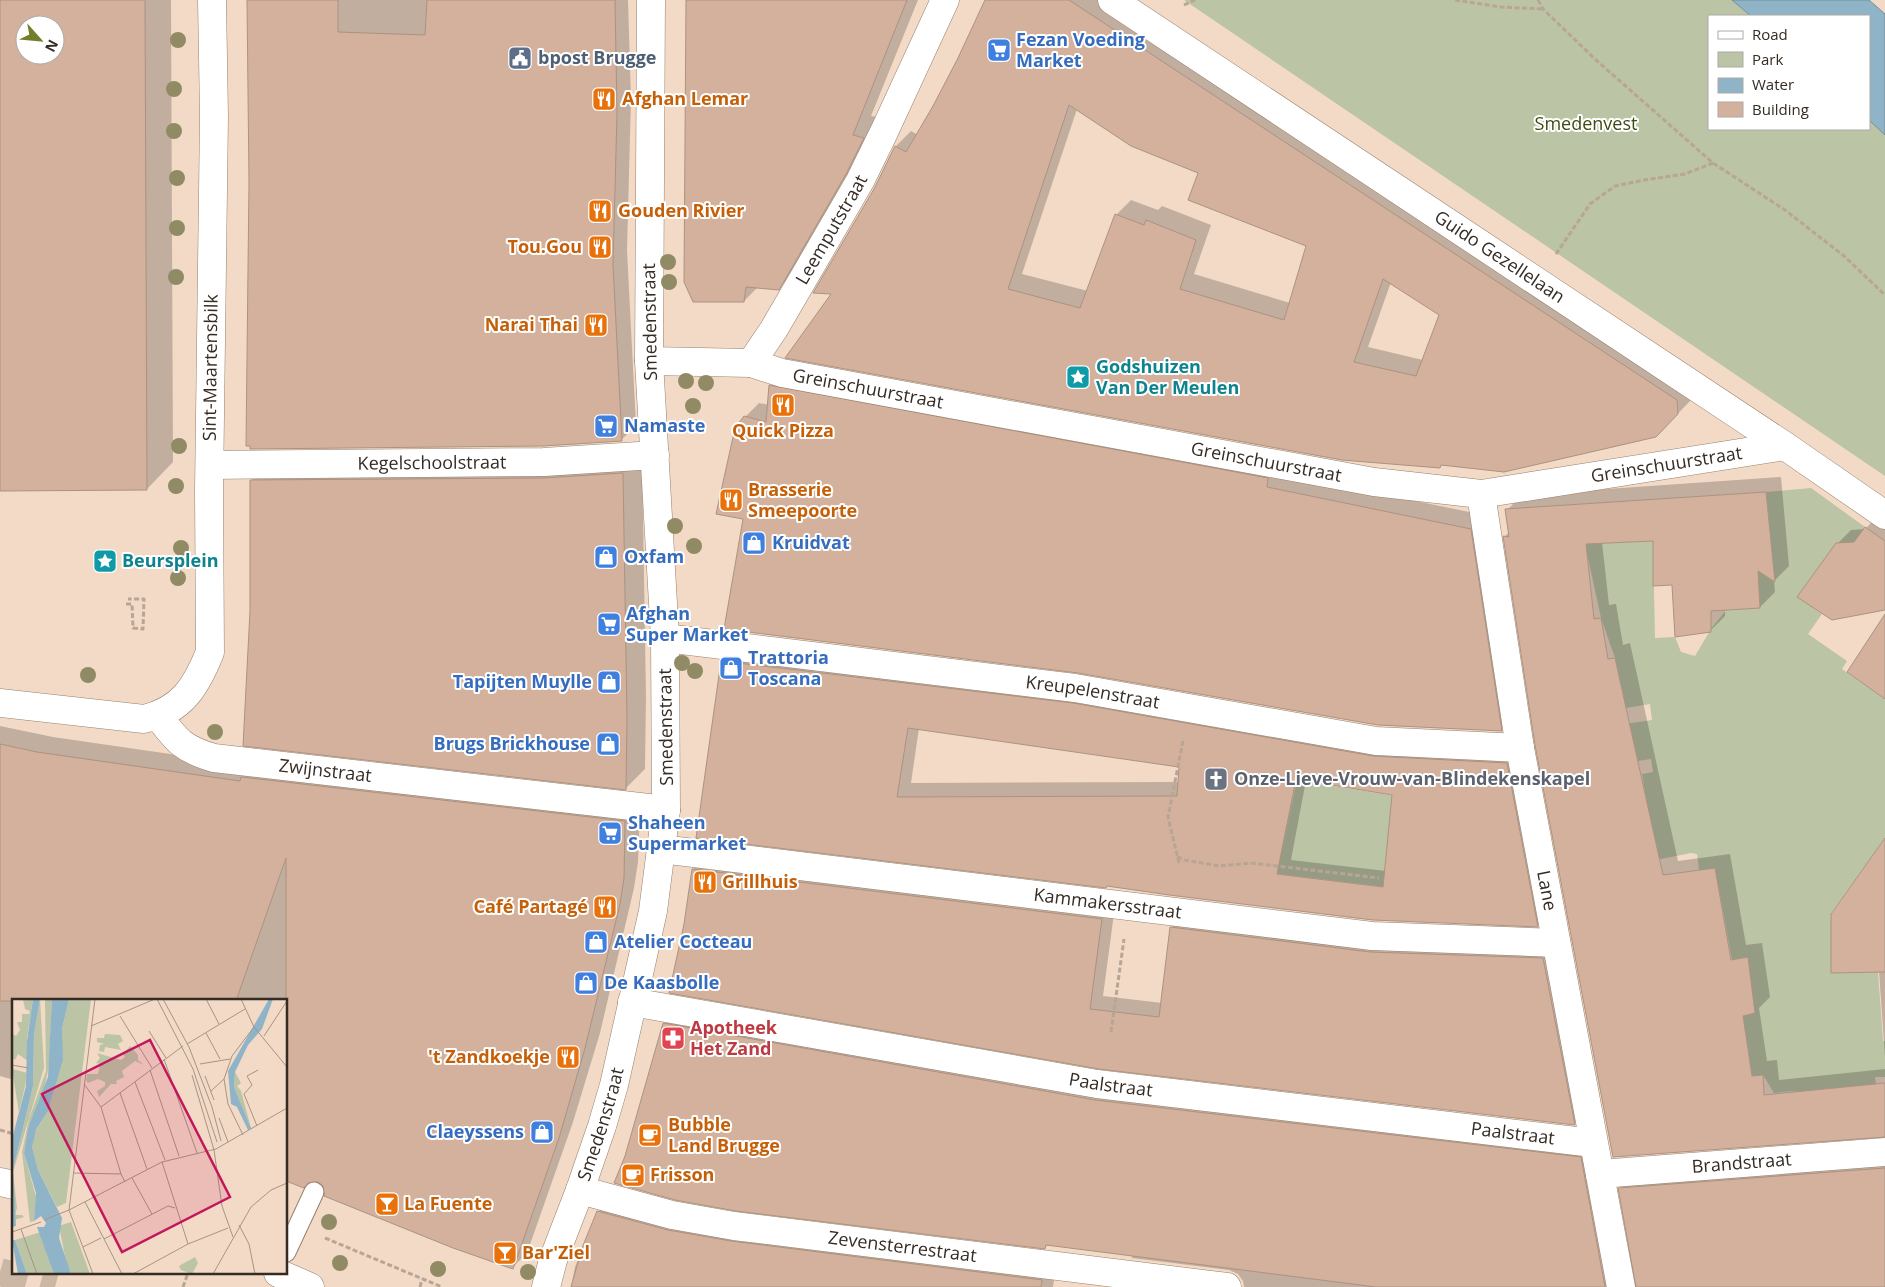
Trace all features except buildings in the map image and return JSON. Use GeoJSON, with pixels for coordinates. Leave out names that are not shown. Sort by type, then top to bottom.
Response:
{"type":"FeatureCollection","features":[{"type":"Feature","properties":{"kind":"street","name":"Sint-Maartensbilk"},"geometry":{"type":"LineString","coordinates":[[158,716],[173,708],[190,692],[210,652],[214,116],[212,0]]}},
{"type":"Feature","properties":{"kind":"street","name":"Smedenstraat"},"geometry":{"type":"LineString","coordinates":[[546,1287],[553,1260],[580,1190],[614,1085],[651,920],[666,810],[664,638],[649,361],[651,0]]}},
{"type":"Feature","properties":{"kind":"street","name":"Leemputstraat"},"geometry":{"type":"LineString","coordinates":[[751,363],[774,328],[860,181],[945,0]]}},
{"type":"Feature","properties":{"kind":"street","name":"Guido Gezellelaan"},"geometry":{"type":"LineString","coordinates":[[1112,0],[1785,446],[1885,515]]}},
{"type":"Feature","properties":{"kind":"street"},"geometry":{"type":"LineString","coordinates":[[649,361],[751,363]]}},
{"type":"Feature","properties":{"kind":"street","name":"Greinschuurstraat"},"geometry":{"type":"LineString","coordinates":[[751,363],[782,373],[1364,480],[1481,494],[1785,446]]}},
{"type":"Feature","properties":{"kind":"street","name":"Kegelschoolstraat"},"geometry":{"type":"LineString","coordinates":[[210,465],[544,462],[655,455]]}},
{"type":"Feature","properties":{"kind":"street","name":"Lane"},"geometry":{"type":"LineString","coordinates":[[1481,494],[1520,748],[1621,1287]]}},
{"type":"Feature","properties":{"kind":"street","name":"Kreupelenstraat"},"geometry":{"type":"LineString","coordinates":[[664,638],[1075,688],[1376,741],[1520,748]]}},
{"type":"Feature","properties":{"kind":"street"},"geometry":{"type":"LineString","coordinates":[[0,703],[144,719],[158,716]]}},
{"type":"Feature","properties":{"kind":"street","name":"Zwijnstraat"},"geometry":{"type":"LineString","coordinates":[[158,716],[176,740],[196,753],[214,758],[666,810]]}},
{"type":"Feature","properties":{"kind":"street","name":"Kammakersstraat"},"geometry":{"type":"LineString","coordinates":[[661,849],[1372,936],[1556,943]]}},
{"type":"Feature","properties":{"kind":"street","name":"Paalstraat"},"geometry":{"type":"LineString","coordinates":[[632,1002],[1096,1084],[1593,1143]]}},
{"type":"Feature","properties":{"kind":"street","name":"Brandstraat"},"geometry":{"type":"LineString","coordinates":[[1600,1174],[1885,1152]]}},
{"type":"Feature","properties":{"kind":"street","name":"Zevensterrestraat"},"geometry":{"type":"LineString","coordinates":[[580,1190],[672,1215],[734,1226],[1227,1287]]}},
{"type":"Feature","properties":{"kind":"street"},"geometry":{"type":"LineString","coordinates":[[280,1274],[310,1287]]}},
{"type":"Feature","properties":{"kind":"lane"},"geometry":{"type":"LineString","coordinates":[[288,1247],[314,1192]]}},
{"type":"Feature","properties":{"kind":"path"},"geometry":{"type":"LineString","coordinates":[[1455,0],[1543,9]]}},
{"type":"Feature","properties":{"kind":"path"},"geometry":{"type":"LineString","coordinates":[[1538,0],[1543,9],[1596,60],[1713,163],[1792,216],[1844,256],[1885,295]]}},
{"type":"Feature","properties":{"kind":"path"},"geometry":{"type":"LineString","coordinates":[[1538,282],[1590,204],[1615,186],[1685,174],[1713,163]]}},
{"type":"Feature","properties":{"kind":"path"},"geometry":{"type":"LineString","coordinates":[[126,604],[132,604],[132,628],[144,628],[144,599],[128,599]]}},
{"type":"Feature","properties":{"kind":"path"},"geometry":{"type":"LineString","coordinates":[[1179,863],[1168,817],[1189,708]]}},
{"type":"Feature","properties":{"kind":"path"},"geometry":{"type":"LineString","coordinates":[[1177,857],[1219,866],[1251,863],[1379,878]]}},
{"type":"Feature","properties":{"kind":"path"},"geometry":{"type":"LineString","coordinates":[[1112,1032],[1129,906]]}},
{"type":"Feature","properties":{"kind":"path"},"geometry":{"type":"LineString","coordinates":[[297,1226],[442,1287]]}},
{"type":"Feature","properties":{"kind":"path"},"geometry":{"type":"LineString","coordinates":[[183,1287],[188,1274]]}},
{"type":"Feature","properties":{"kind":"path"},"geometry":{"type":"LineString","coordinates":[[420,1287],[422,1279]]}},
{"type":"Feature","properties":{"kind":"green space","name":"Smedenvest"},"geometry":{"type":"Polygon","coordinates":[[[1184,0],[1732,0],[1750,15],[1708,15],[1708,130],[1870,130],[1870,121],[1885,135],[1885,476],[1184,0]]]}},
{"type":"Feature","properties":{"kind":"green space"},"geometry":{"type":"Polygon","coordinates":[[[1811,488],[1865,527],[1813,608],[1822,614],[1808,634],[1847,661],[1842,669],[1885,699],[1885,838],[1831,913],[1831,973],[1878,972],[1883,1041],[1885,1041],[1885,1077],[1875,1077],[1876,1084],[1827,1090],[1796,1105],[1794,1091],[1774,1093],[1763,1075],[1740,1077],[1749,1052],[1716,873],[1700,876],[1697,854],[1691,853],[1656,860],[1642,774],[1653,772],[1651,759],[1619,764],[1618,725],[1652,720],[1650,704],[1626,708],[1615,658],[1601,618],[1582,530],[1629,527],[1630,542],[1653,541],[1655,638],[1675,637],[1681,652],[1695,656],[1711,629],[1726,610],[1760,608],[1757,558],[1772,557],[1766,492],[1811,488]]]}},
{"type":"Feature","properties":{"kind":"green space"},"geometry":{"type":"Polygon","coordinates":[[[1297,780],[1407,798],[1387,887],[1253,871],[1284,840],[1297,780]]]}},
{"type":"Feature","properties":{"kind":"water"},"geometry":{"type":"Polygon","coordinates":[[[1732,0],[1869,0],[1885,14],[1885,135],[1870,121],[1870,15],[1750,15],[1732,0]]]}},
{"type":"Feature","properties":{"kind":"tunnel"},"geometry":{"type":"LineString","coordinates":[[0,1272],[55,1287]]}},
{"type":"Feature","properties":{"kind":"place","name":"Fezan Voeding Market"},"geometry":{"type":"Point","coordinates":[999,50]}},
{"type":"Feature","properties":{"kind":"place","name":"bpost Brugge"},"geometry":{"type":"Point","coordinates":[520,58]}},
{"type":"Feature","properties":{"kind":"place","name":"Afghan Lemar"},"geometry":{"type":"Point","coordinates":[604,99]}},
{"type":"Feature","properties":{"kind":"place","name":"Gouden Rivier"},"geometry":{"type":"Point","coordinates":[600,211]}},
{"type":"Feature","properties":{"kind":"place","name":"Tou.Gou"},"geometry":{"type":"Point","coordinates":[600,247]}},
{"type":"Feature","properties":{"kind":"place","name":"Narai Thai"},"geometry":{"type":"Point","coordinates":[596,325]}},
{"type":"Feature","properties":{"kind":"place","name":"Godshuizen Van Der Meulen"},"geometry":{"type":"Point","coordinates":[1078,377]}},
{"type":"Feature","properties":{"kind":"place","name":"Quick Pizza"},"geometry":{"type":"Point","coordinates":[783,405]}},
{"type":"Feature","properties":{"kind":"place","name":"Namaste"},"geometry":{"type":"Point","coordinates":[606,426]}},
{"type":"Feature","properties":{"kind":"place","name":"Brasserie Smeepoorte"},"geometry":{"type":"Point","coordinates":[731,500]}},
{"type":"Feature","properties":{"kind":"place","name":"Kruidvat"},"geometry":{"type":"Point","coordinates":[754,543]}},
{"type":"Feature","properties":{"kind":"place","name":"Oxfam"},"geometry":{"type":"Point","coordinates":[606,557]}},
{"type":"Feature","properties":{"kind":"place","name":"Beursplein"},"geometry":{"type":"Point","coordinates":[105,561]}},
{"type":"Feature","properties":{"kind":"place","name":"Afghan Super Market"},"geometry":{"type":"Point","coordinates":[609,624]}},
{"type":"Feature","properties":{"kind":"place","name":"Trattoria Toscana"},"geometry":{"type":"Point","coordinates":[731,668]}},
{"type":"Feature","properties":{"kind":"place","name":"Tapijten Muylle"},"geometry":{"type":"Point","coordinates":[609,682]}},
{"type":"Feature","properties":{"kind":"place","name":"Brugs Brickhouse"},"geometry":{"type":"Point","coordinates":[608,744]}},
{"type":"Feature","properties":{"kind":"place","name":"Onze-Lieve-Vrouw-van-Blindekenskapel"},"geometry":{"type":"Point","coordinates":[1216,779]}},
{"type":"Feature","properties":{"kind":"place","name":"Shaheen Supermarket"},"geometry":{"type":"Point","coordinates":[610,833]}},
{"type":"Feature","properties":{"kind":"place","name":"Grillhuis"},"geometry":{"type":"Point","coordinates":[705,882]}},
{"type":"Feature","properties":{"kind":"place","name":"Café Partagé"},"geometry":{"type":"Point","coordinates":[605,907]}},
{"type":"Feature","properties":{"kind":"place","name":"Atelier Cocteau"},"geometry":{"type":"Point","coordinates":[596,942]}},
{"type":"Feature","properties":{"kind":"place","name":"De Kaasbolle"},"geometry":{"type":"Point","coordinates":[586,983]}},
{"type":"Feature","properties":{"kind":"place","name":"Apotheek Het Zand"},"geometry":{"type":"Point","coordinates":[673,1038]}},
{"type":"Feature","properties":{"kind":"place","name":"'t Zandkoekje"},"geometry":{"type":"Point","coordinates":[568,1057]}},
{"type":"Feature","properties":{"kind":"place","name":"Claeyssens"},"geometry":{"type":"Point","coordinates":[542,1132]}},
{"type":"Feature","properties":{"kind":"place","name":"Bubble Land Brugge"},"geometry":{"type":"Point","coordinates":[650,1135]}},
{"type":"Feature","properties":{"kind":"place","name":"Frisson"},"geometry":{"type":"Point","coordinates":[633,1175]}},
{"type":"Feature","properties":{"kind":"place","name":"La Fuente"},"geometry":{"type":"Point","coordinates":[387,1204]}},
{"type":"Feature","properties":{"kind":"place","name":"Bar'Ziel"},"geometry":{"type":"Point","coordinates":[505,1253]}}]}
